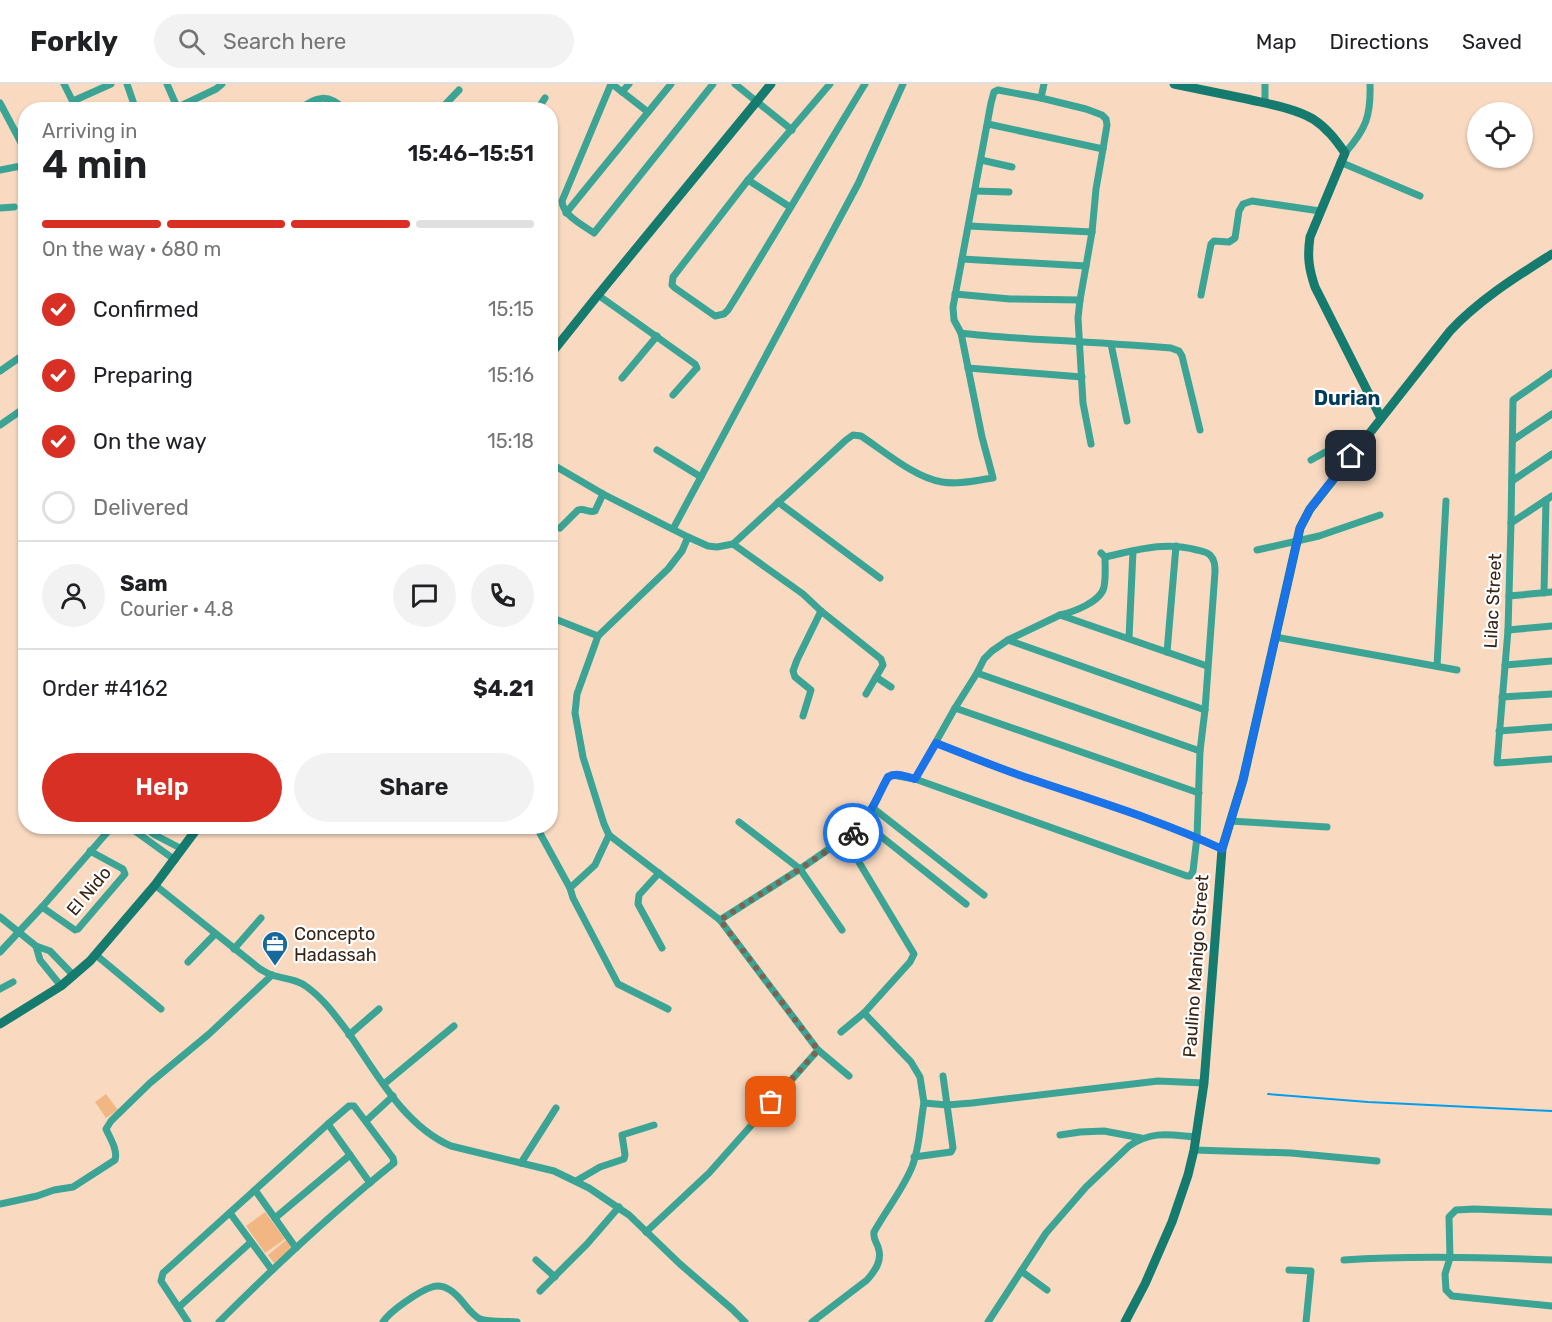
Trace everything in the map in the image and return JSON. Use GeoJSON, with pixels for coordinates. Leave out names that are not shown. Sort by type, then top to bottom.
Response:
{"type":"FeatureCollection","features":[{"type":"Feature","properties":{"kind":"street"},"geometry":{"type":"LineString","coordinates":[[64,84],[73,101],[111,84]]}},
{"type":"Feature","properties":{"kind":"street"},"geometry":{"type":"LineString","coordinates":[[128,84],[134,102]]}},
{"type":"Feature","properties":{"kind":"street"},"geometry":{"type":"LineString","coordinates":[[167,84],[173,102]]}},
{"type":"Feature","properties":{"kind":"street"},"geometry":{"type":"LineString","coordinates":[[188,102],[222,84]]}},
{"type":"Feature","properties":{"kind":"street"},"geometry":{"type":"LineString","coordinates":[[648,112],[611,84],[562,201],[566,213],[594,233],[713,84]]}},
{"type":"Feature","properties":{"kind":"street"},"geometry":{"type":"LineString","coordinates":[[622,92],[629,84]]}},
{"type":"Feature","properties":{"kind":"street"},"geometry":{"type":"LineString","coordinates":[[566,213],[671,84]]}},
{"type":"Feature","properties":{"kind":"street"},"geometry":{"type":"LineString","coordinates":[[735,84],[792,130]]}},
{"type":"Feature","properties":{"kind":"street"},"geometry":{"type":"LineString","coordinates":[[558,345],[771,84]]}},
{"type":"Feature","properties":{"kind":"street"},"geometry":{"type":"LineString","coordinates":[[830,84],[748,180],[673,277],[672,285],[675,288],[715,316],[724,314],[728,310],[778,231],[790,207],[865,84]]}},
{"type":"Feature","properties":{"kind":"street"},"geometry":{"type":"LineString","coordinates":[[673,530],[858,184],[903,84]]}},
{"type":"Feature","properties":{"kind":"street"},"geometry":{"type":"LineString","coordinates":[[1041,98],[1044,84]]}},
{"type":"Feature","properties":{"kind":"street"},"geometry":{"type":"LineString","coordinates":[[1174,84],[1265,103],[1311,118],[1333,137],[1342,157],[1420,196]]}},
{"type":"Feature","properties":{"kind":"street"},"geometry":{"type":"LineString","coordinates":[[1265,84],[1265,103]]}},
{"type":"Feature","properties":{"kind":"street"},"geometry":{"type":"LineString","coordinates":[[1370,84],[1366,124],[1342,157],[1310,237],[1307,252],[1309,270],[1315,287],[1381,418]]}},
{"type":"Feature","properties":{"kind":"street"},"geometry":{"type":"LineString","coordinates":[[448,102],[459,90]]}},
{"type":"Feature","properties":{"kind":"street"},"geometry":{"type":"LineString","coordinates":[[558,467],[603,494],[673,530],[708,546],[717,547],[733,544],[849,437],[857,435],[931,479],[952,483],[993,478],[982,437],[961,333],[953,315],[993,94],[998,90],[1041,98],[1102,114],[1106,119],[1092,232],[1078,318],[1083,403],[1091,444]]}},
{"type":"Feature","properties":{"kind":"street"},"geometry":{"type":"LineString","coordinates":[[311,102],[317,98],[335,102]]}},
{"type":"Feature","properties":{"kind":"street"},"geometry":{"type":"LineString","coordinates":[[542,102],[545,98]]}},
{"type":"Feature","properties":{"kind":"street"},"geometry":{"type":"LineString","coordinates":[[0,103],[18,137]]}},
{"type":"Feature","properties":{"kind":"street"},"geometry":{"type":"LineString","coordinates":[[988,124],[1103,149]]}},
{"type":"Feature","properties":{"kind":"street"},"geometry":{"type":"LineString","coordinates":[[981,160],[1012,167]]}},
{"type":"Feature","properties":{"kind":"street"},"geometry":{"type":"LineString","coordinates":[[0,170],[18,167]]}},
{"type":"Feature","properties":{"kind":"street"},"geometry":{"type":"LineString","coordinates":[[748,180],[790,207]]}},
{"type":"Feature","properties":{"kind":"street"},"geometry":{"type":"LineString","coordinates":[[975,191],[1009,192]]}},
{"type":"Feature","properties":{"kind":"street"},"geometry":{"type":"LineString","coordinates":[[1201,295],[1211,244],[1214,241],[1229,242],[1235,238],[1239,211],[1243,204],[1252,201],[1320,211]]}},
{"type":"Feature","properties":{"kind":"street"},"geometry":{"type":"LineString","coordinates":[[0,208],[14,207]]}},
{"type":"Feature","properties":{"kind":"street"},"geometry":{"type":"LineString","coordinates":[[969,226],[1092,232]]}},
{"type":"Feature","properties":{"kind":"street","name":"Paulino Manigo Street"},"geometry":{"type":"LineString","coordinates":[[1125,1322],[1145,1284],[1172,1222],[1194,1150],[1204,1083],[1222,849],[1243,780],[1300,528],[1310,509],[1450,331],[1492,293],[1552,254]]}},
{"type":"Feature","properties":{"kind":"street"},"geometry":{"type":"LineString","coordinates":[[962,260],[1086,266]]}},
{"type":"Feature","properties":{"kind":"street"},"geometry":{"type":"LineString","coordinates":[[955,294],[1010,299],[1080,300]]}},
{"type":"Feature","properties":{"kind":"street"},"geometry":{"type":"LineString","coordinates":[[598,295],[694,362],[695,370],[673,395]]}},
{"type":"Feature","properties":{"kind":"street"},"geometry":{"type":"LineString","coordinates":[[961,333],[1172,348],[1179,351],[1182,356],[1200,430]]}},
{"type":"Feature","properties":{"kind":"street"},"geometry":{"type":"LineString","coordinates":[[622,378],[657,336]]}},
{"type":"Feature","properties":{"kind":"street"},"geometry":{"type":"LineString","coordinates":[[1111,344],[1127,421]]}},
{"type":"Feature","properties":{"kind":"street"},"geometry":{"type":"LineString","coordinates":[[0,371],[18,359]]}},
{"type":"Feature","properties":{"kind":"street"},"geometry":{"type":"LineString","coordinates":[[968,368],[1082,377]]}},
{"type":"Feature","properties":{"kind":"street","name":"Lilac Street"},"geometry":{"type":"LineString","coordinates":[[1552,373],[1513,400],[1508,630],[1497,763],[1552,759]]}},
{"type":"Feature","properties":{"kind":"street"},"geometry":{"type":"LineString","coordinates":[[1,423],[17,413]]}},
{"type":"Feature","properties":{"kind":"street"},"geometry":{"type":"LineString","coordinates":[[1513,440],[1552,414]]}},
{"type":"Feature","properties":{"kind":"street"},"geometry":{"type":"LineString","coordinates":[[1311,460],[1338,445],[1365,438]]}},
{"type":"Feature","properties":{"kind":"street"},"geometry":{"type":"LineString","coordinates":[[657,450],[701,477]]}},
{"type":"Feature","properties":{"kind":"street"},"geometry":{"type":"LineString","coordinates":[[1512,481],[1552,454]]}},
{"type":"Feature","properties":{"kind":"street"},"geometry":{"type":"LineString","coordinates":[[560,528],[582,508],[591,512],[595,511],[603,494]]}},
{"type":"Feature","properties":{"kind":"street"},"geometry":{"type":"LineString","coordinates":[[1511,523],[1549,498]]}},
{"type":"Feature","properties":{"kind":"street"},"geometry":{"type":"LineString","coordinates":[[1509,596],[1548,592],[1549,498]]}},
{"type":"Feature","properties":{"kind":"street"},"geometry":{"type":"LineString","coordinates":[[1437,666],[1446,501]]}},
{"type":"Feature","properties":{"kind":"street"},"geometry":{"type":"LineString","coordinates":[[778,502],[880,578]]}},
{"type":"Feature","properties":{"kind":"street"},"geometry":{"type":"LineString","coordinates":[[1257,550],[1319,536],[1380,515]]}},
{"type":"Feature","properties":{"kind":"street"},"geometry":{"type":"LineString","coordinates":[[688,537],[682,551],[668,569],[598,636],[577,694],[575,713],[583,757],[609,835],[720,920],[818,1050],[849,1076]]}},
{"type":"Feature","properties":{"kind":"street"},"geometry":{"type":"LineString","coordinates":[[733,544],[803,594],[881,659],[883,663],[866,694]]}},
{"type":"Feature","properties":{"kind":"street"},"geometry":{"type":"LineString","coordinates":[[720,920],[845,839],[863,822],[873,808],[888,777],[892,775],[915,779],[1190,876],[1193,871],[1197,837],[1200,751],[1215,565],[1210,554],[1176,546],[1152,546],[1103,555],[1104,588],[1100,595],[1079,609],[1060,615],[1008,640],[984,659],[915,779]]}},
{"type":"Feature","properties":{"kind":"street"},"geometry":{"type":"LineString","coordinates":[[1167,651],[1176,546]]}},
{"type":"Feature","properties":{"kind":"street"},"geometry":{"type":"LineString","coordinates":[[1129,638],[1134,550]]}},
{"type":"Feature","properties":{"kind":"street"},"geometry":{"type":"LineString","coordinates":[[803,716],[811,690],[795,677],[793,671],[821,611]]}},
{"type":"Feature","properties":{"kind":"street"},"geometry":{"type":"LineString","coordinates":[[1060,615],[1207,666]]}},
{"type":"Feature","properties":{"kind":"street"},"geometry":{"type":"LineString","coordinates":[[558,620],[598,636]]}},
{"type":"Feature","properties":{"kind":"street"},"geometry":{"type":"LineString","coordinates":[[1508,630],[1552,626]]}},
{"type":"Feature","properties":{"kind":"street"},"geometry":{"type":"LineString","coordinates":[[1275,637],[1457,670]]}},
{"type":"Feature","properties":{"kind":"street"},"geometry":{"type":"LineString","coordinates":[[1008,640],[1205,710]]}},
{"type":"Feature","properties":{"kind":"street"},"geometry":{"type":"LineString","coordinates":[[1505,665],[1552,661]]}},
{"type":"Feature","properties":{"kind":"street"},"geometry":{"type":"LineString","coordinates":[[977,673],[1200,751]]}},
{"type":"Feature","properties":{"kind":"street"},"geometry":{"type":"LineString","coordinates":[[876,676],[891,687]]}},
{"type":"Feature","properties":{"kind":"street"},"geometry":{"type":"LineString","coordinates":[[1502,698],[1552,694]]}},
{"type":"Feature","properties":{"kind":"street"},"geometry":{"type":"LineString","coordinates":[[955,708],[1199,793]]}},
{"type":"Feature","properties":{"kind":"street"},"geometry":{"type":"LineString","coordinates":[[1499,731],[1552,727]]}},
{"type":"Feature","properties":{"kind":"street"},"geometry":{"type":"LineString","coordinates":[[936,743],[1018,775],[1155,821],[1222,849]]}},
{"type":"Feature","properties":{"kind":"street"},"geometry":{"type":"LineString","coordinates":[[873,808],[984,895]]}},
{"type":"Feature","properties":{"kind":"street"},"geometry":{"type":"LineString","coordinates":[[1230,821],[1327,827]]}},
{"type":"Feature","properties":{"kind":"street"},"geometry":{"type":"LineString","coordinates":[[739,822],[800,869],[842,930]]}},
{"type":"Feature","properties":{"kind":"street"},"geometry":{"type":"LineString","coordinates":[[863,822],[966,904]]}},
{"type":"Feature","properties":{"kind":"street"},"geometry":{"type":"LineString","coordinates":[[0,952],[106,834]]}},
{"type":"Feature","properties":{"kind":"street"},"geometry":{"type":"LineString","coordinates":[[139,834],[175,860]]}},
{"type":"Feature","properties":{"kind":"street"},"geometry":{"type":"LineString","coordinates":[[154,834],[182,849]]}},
{"type":"Feature","properties":{"kind":"street"},"geometry":{"type":"LineString","coordinates":[[0,1024],[61,986],[96,955],[155,885],[193,834]]}},
{"type":"Feature","properties":{"kind":"street"},"geometry":{"type":"LineString","coordinates":[[540,834],[618,984],[668,1010]]}},
{"type":"Feature","properties":{"kind":"street"},"geometry":{"type":"LineString","coordinates":[[570,888],[595,865],[609,835]]}},
{"type":"Feature","properties":{"kind":"street"},"geometry":{"type":"LineString","coordinates":[[841,1032],[864,1013],[910,962],[914,954],[845,839]]}},
{"type":"Feature","properties":{"kind":"street","name":"El Nido"},"geometry":{"type":"LineString","coordinates":[[42,907],[69,927],[78,929],[125,874],[123,868],[90,851]]}},
{"type":"Feature","properties":{"kind":"street"},"geometry":{"type":"LineString","coordinates":[[659,873],[637,900],[662,948]]}},
{"type":"Feature","properties":{"kind":"street"},"geometry":{"type":"LineString","coordinates":[[155,885],[260,969],[272,975],[304,984],[325,1003],[393,1096],[418,1126],[437,1140],[452,1146],[554,1171],[576,1181],[619,1207],[745,1322]]}},
{"type":"Feature","properties":{"kind":"street"},"geometry":{"type":"LineString","coordinates":[[0,917],[36,946],[50,951],[74,976]]}},
{"type":"Feature","properties":{"kind":"street"},"geometry":{"type":"LineString","coordinates":[[234,949],[261,918]]}},
{"type":"Feature","properties":{"kind":"street"},"geometry":{"type":"LineString","coordinates":[[188,962],[215,934]]}},
{"type":"Feature","properties":{"kind":"street"},"geometry":{"type":"LineString","coordinates":[[36,946],[40,960],[61,986]]}},
{"type":"Feature","properties":{"kind":"street"},"geometry":{"type":"LineString","coordinates":[[96,955],[160,1009]]}},
{"type":"Feature","properties":{"kind":"street"},"geometry":{"type":"LineString","coordinates":[[0,1204],[73,1187],[115,1160],[116,1152],[106,1129],[111,1121],[150,1083],[209,1034],[272,975]]}},
{"type":"Feature","properties":{"kind":"street"},"geometry":{"type":"LineString","coordinates":[[0,989],[13,981]]}},
{"type":"Feature","properties":{"kind":"street"},"geometry":{"type":"LineString","coordinates":[[349,1035],[379,1009]]}},
{"type":"Feature","properties":{"kind":"street"},"geometry":{"type":"LineString","coordinates":[[812,1322],[867,1280],[874,1272],[880,1255],[874,1232],[898,1194],[915,1157],[924,1103],[920,1077],[911,1062],[864,1013]]}},
{"type":"Feature","properties":{"kind":"street"},"geometry":{"type":"LineString","coordinates":[[384,1084],[454,1026]]}},
{"type":"Feature","properties":{"kind":"street"},"geometry":{"type":"LineString","coordinates":[[646,1232],[709,1173],[818,1050]]}},
{"type":"Feature","properties":{"kind":"street"},"geometry":{"type":"LineString","coordinates":[[915,1157],[951,1152],[953,1148],[943,1076]]}},
{"type":"Feature","properties":{"kind":"street"},"geometry":{"type":"LineString","coordinates":[[924,1103],[947,1105],[980,1102],[1158,1081],[1204,1083]]}},
{"type":"Feature","properties":{"kind":"street"},"geometry":{"type":"LineString","coordinates":[[366,1121],[393,1096]]}},
{"type":"Feature","properties":{"kind":"street"},"geometry":{"type":"LineString","coordinates":[[188,1322],[161,1281],[163,1273],[328,1124],[349,1106],[354,1106],[395,1162],[296,1248],[219,1322]]}},
{"type":"Feature","properties":{"kind":"street"},"geometry":{"type":"LineString","coordinates":[[521,1163],[556,1108]]}},
{"type":"Feature","properties":{"kind":"street"},"geometry":{"type":"LineString","coordinates":[[328,1124],[370,1183]]}},
{"type":"Feature","properties":{"kind":"street"},"geometry":{"type":"LineString","coordinates":[[576,1181],[600,1167],[624,1159],[622,1135],[654,1125]]}},
{"type":"Feature","properties":{"kind":"street"},"geometry":{"type":"LineString","coordinates":[[1060,1135],[1104,1131],[1144,1138]]}},
{"type":"Feature","properties":{"kind":"street"},"geometry":{"type":"LineString","coordinates":[[988,1322],[1046,1233],[1086,1187],[1129,1146],[1152,1135],[1196,1137]]}},
{"type":"Feature","properties":{"kind":"street"},"geometry":{"type":"LineString","coordinates":[[1194,1150],[1291,1153],[1377,1161]]}},
{"type":"Feature","properties":{"kind":"street"},"geometry":{"type":"LineString","coordinates":[[275,1218],[350,1155]]}},
{"type":"Feature","properties":{"kind":"street"},"geometry":{"type":"LineString","coordinates":[[255,1190],[296,1248]]}},
{"type":"Feature","properties":{"kind":"street"},"geometry":{"type":"LineString","coordinates":[[540,1291],[587,1244],[619,1207]]}},
{"type":"Feature","properties":{"kind":"street"},"geometry":{"type":"LineString","coordinates":[[1552,1212],[1456,1210],[1449,1217],[1450,1258],[1445,1274],[1446,1290],[1450,1295],[1552,1306]]}},
{"type":"Feature","properties":{"kind":"street"},"geometry":{"type":"LineString","coordinates":[[230,1213],[272,1270]]}},
{"type":"Feature","properties":{"kind":"street"},"geometry":{"type":"LineString","coordinates":[[179,1307],[251,1242]]}},
{"type":"Feature","properties":{"kind":"street"},"geometry":{"type":"LineString","coordinates":[[1344,1260],[1466,1256],[1552,1260]]}},
{"type":"Feature","properties":{"kind":"street"},"geometry":{"type":"LineString","coordinates":[[536,1260],[555,1277]]}},
{"type":"Feature","properties":{"kind":"street"},"geometry":{"type":"LineString","coordinates":[[1289,1270],[1311,1271],[1306,1322]]}},
{"type":"Feature","properties":{"kind":"street"},"geometry":{"type":"LineString","coordinates":[[1021,1271],[1047,1290]]}},
{"type":"Feature","properties":{"kind":"street"},"geometry":{"type":"LineString","coordinates":[[383,1322],[387,1315],[407,1301],[436,1286],[451,1290],[482,1320],[517,1322]]}},
{"type":"Feature","properties":{"kind":"shaded area"},"geometry":{"type":"Polygon","coordinates":[[[106,1094],[118,1110],[106,1118],[95,1102],[106,1094]]]}},
{"type":"Feature","properties":{"kind":"shaded area"},"geometry":{"type":"Polygon","coordinates":[[[265,1212],[285,1239],[265,1253],[246,1226],[265,1212]]]}},
{"type":"Feature","properties":{"kind":"shaded area"},"geometry":{"type":"Polygon","coordinates":[[[286,1240],[292,1248],[274,1263],[268,1255],[286,1240]]]}},
{"type":"Feature","properties":{"kind":"waterway"},"geometry":{"type":"LineString","coordinates":[[1268,1094],[1368,1102],[1552,1111]]}},
{"type":"Feature","properties":{"kind":"way so far"},"geometry":{"type":"LineString","coordinates":[[771,1102],[818,1050],[720,920],[853,833]]}},
{"type":"Feature","properties":{"kind":"place","name":"Concepto Hadassah"},"geometry":{"type":"Point","coordinates":[275,967]}},
{"type":"Feature","properties":{"kind":"district","name":"Durian"},"geometry":{"type":"Point","coordinates":[1347,398]}},
{"type":"Feature","properties":{"kind":"route"},"geometry":{"type":"LineString","coordinates":[[853,833],[873,808],[888,777],[896,775],[915,779],[936,743],[1018,775],[1155,821],[1222,849],[1243,780],[1296,540],[1304,518],[1351,456]]}}]}
